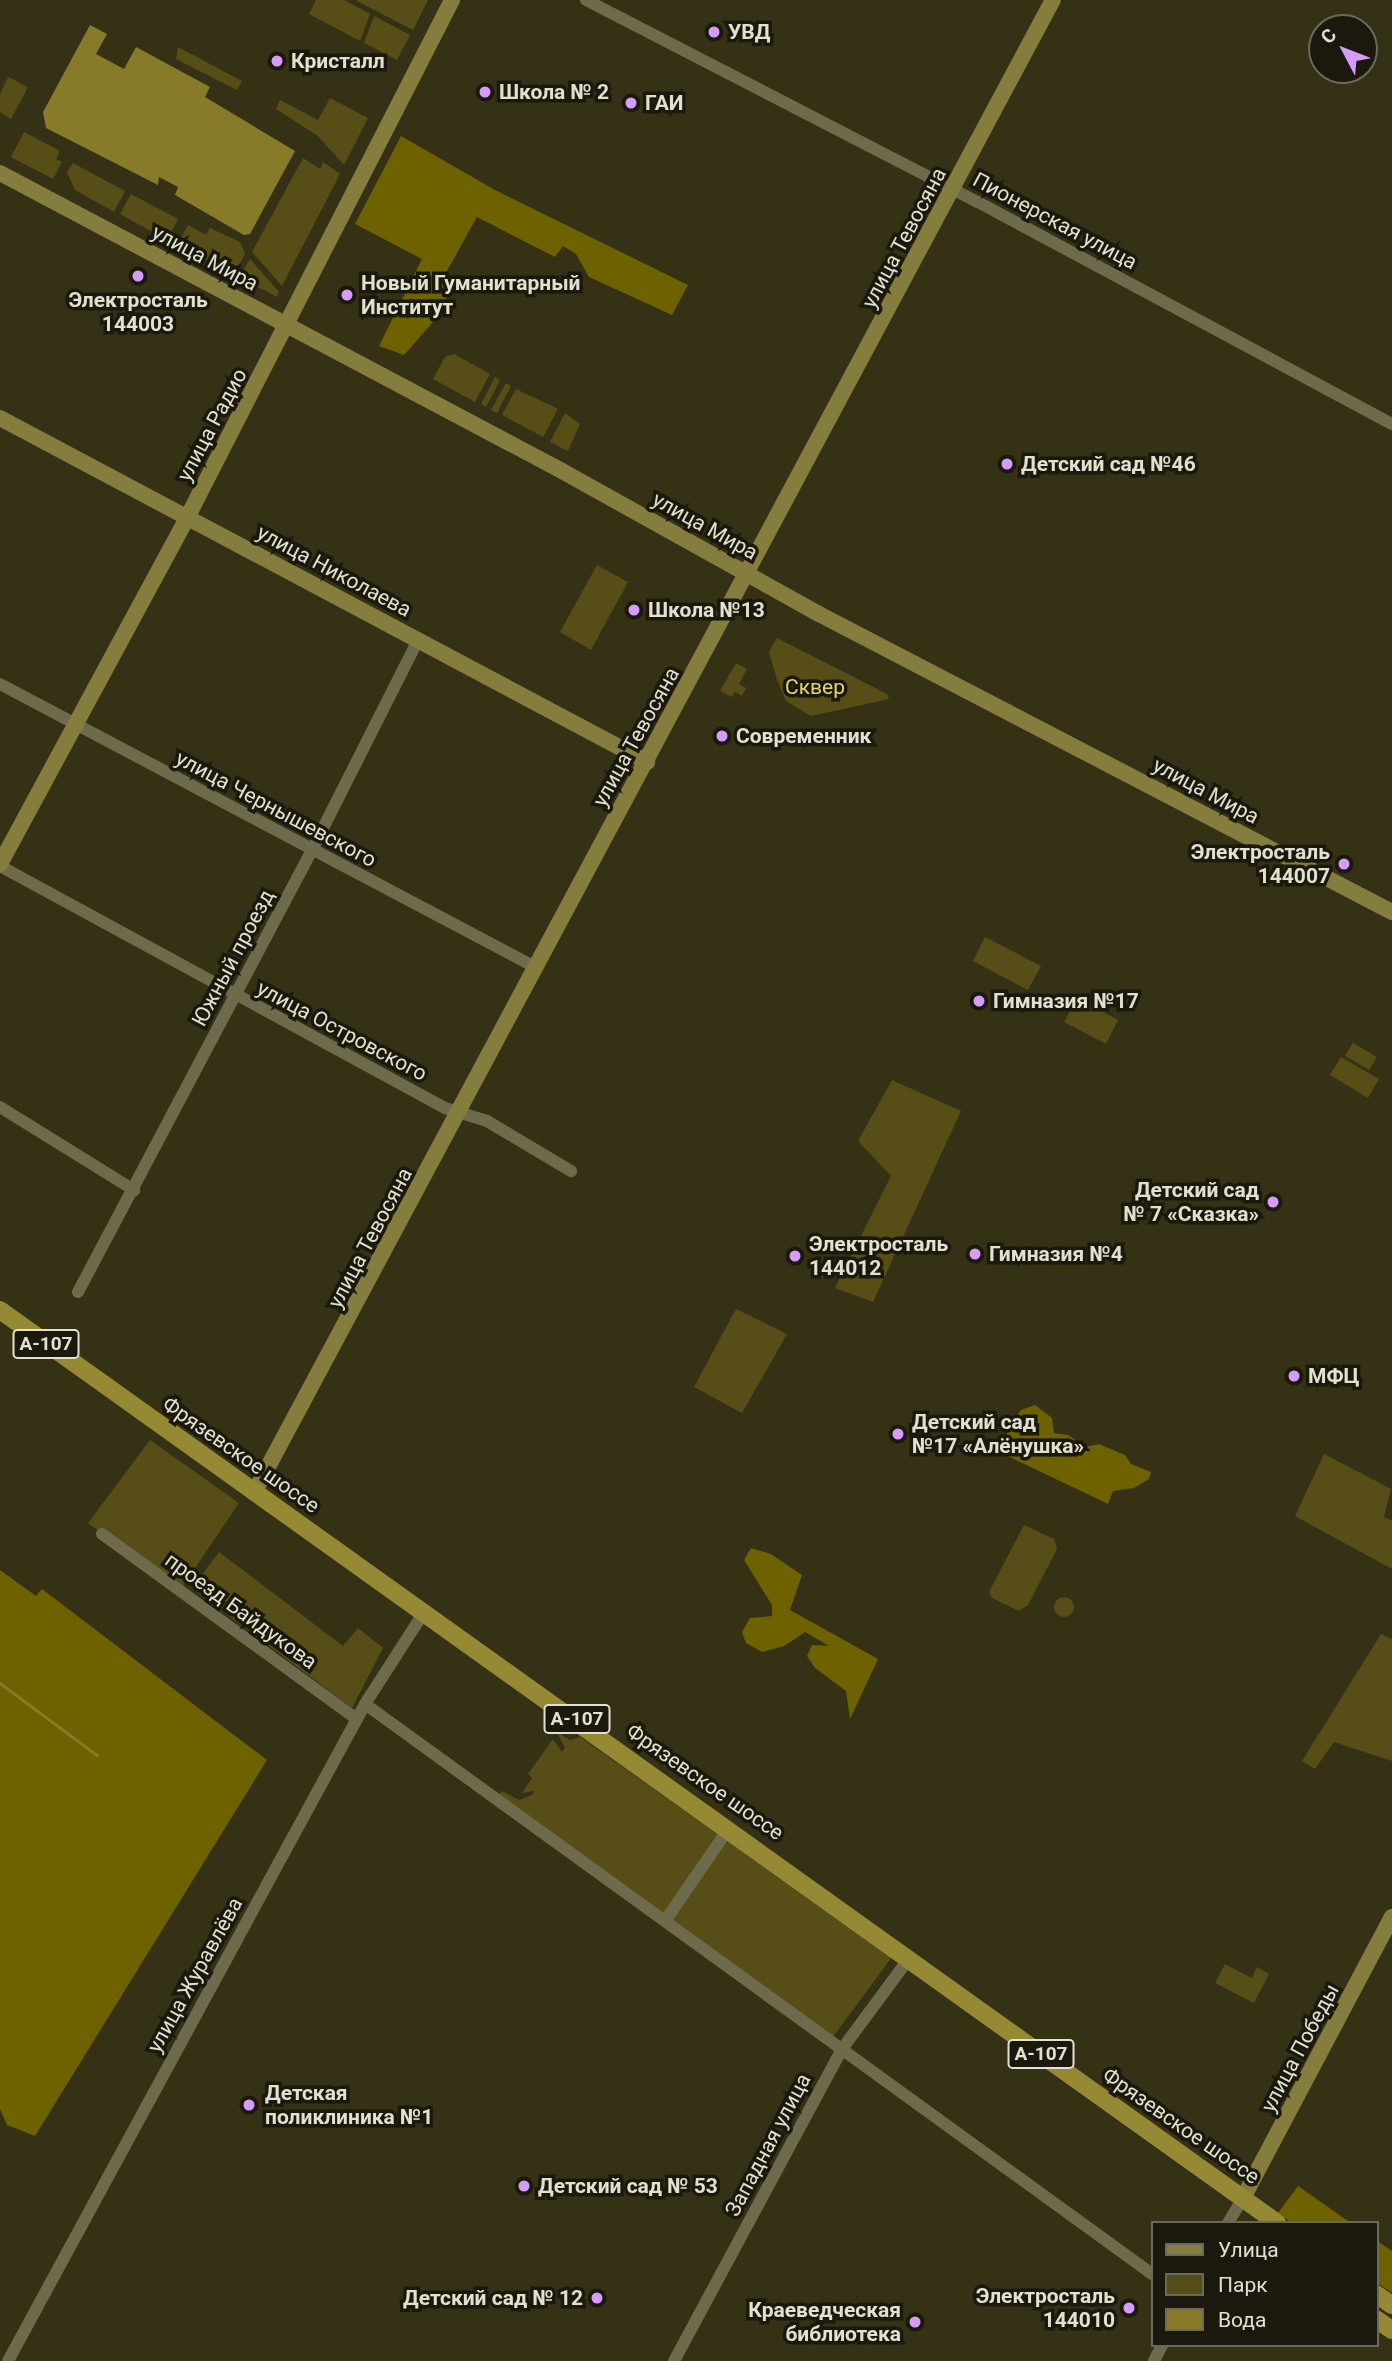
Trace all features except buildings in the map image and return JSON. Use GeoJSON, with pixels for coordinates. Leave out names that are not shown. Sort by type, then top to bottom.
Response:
{"type":"FeatureCollection","features":[{"type":"Feature","properties":{"kind":"highway","name":"Фрязевское шоссе"},"geometry":{"type":"LineString","coordinates":[[0,1310],[910,1957],[1274,2221]]}},
{"type":"Feature","properties":{"kind":"highway"},"geometry":{"type":"LineString","coordinates":[[1243,2198],[1252,2221]]}},
{"type":"Feature","properties":{"kind":"main road","name":"улица Радио"},"geometry":{"type":"LineString","coordinates":[[0,865],[288,325],[452,0]]}},
{"type":"Feature","properties":{"kind":"main road","name":"улица Тевосяна"},"geometry":{"type":"LineString","coordinates":[[254,1493],[462,1110],[535,967],[749,575],[1053,0]]}},
{"type":"Feature","properties":{"kind":"main road","name":"улица Мира"},"geometry":{"type":"LineString","coordinates":[[0,173],[288,325],[749,575],[1392,912]]}},
{"type":"Feature","properties":{"kind":"main road","name":"улица Николаева"},"geometry":{"type":"LineString","coordinates":[[0,418],[647,762]]}},
{"type":"Feature","properties":{"kind":"main road","name":"улица Победы"},"geometry":{"type":"LineString","coordinates":[[1243,2198],[1392,1917]]}},
{"type":"Feature","properties":{"kind":"street","name":"Пионерская улица"},"geometry":{"type":"LineString","coordinates":[[586,0],[954,190],[1392,424]]}},
{"type":"Feature","properties":{"kind":"street","name":"Южный проезд"},"geometry":{"type":"LineString","coordinates":[[78,1292],[312,850],[418,640]]}},
{"type":"Feature","properties":{"kind":"street","name":"улица Чернышевского"},"geometry":{"type":"LineString","coordinates":[[0,684],[535,967]]}},
{"type":"Feature","properties":{"kind":"street","name":"улица Островского"},"geometry":{"type":"LineString","coordinates":[[0,865],[235,996],[445,1108],[462,1110]]}},
{"type":"Feature","properties":{"kind":"street"},"geometry":{"type":"LineString","coordinates":[[0,1107],[134,1190]]}},
{"type":"Feature","properties":{"kind":"street"},"geometry":{"type":"LineString","coordinates":[[462,1110],[571,1171]]}},
{"type":"Feature","properties":{"kind":"street","name":"проезд Байдукова"},"geometry":{"type":"LineString","coordinates":[[102,1534],[357,1719]]}},
{"type":"Feature","properties":{"kind":"street","name":"улица Журавлёва"},"geometry":{"type":"LineString","coordinates":[[8,2361],[365,1704],[424,1612]]}},
{"type":"Feature","properties":{"kind":"street"},"geometry":{"type":"LineString","coordinates":[[365,1704],[1150,2273]]}},
{"type":"Feature","properties":{"kind":"street"},"geometry":{"type":"LineString","coordinates":[[665,1921],[729,1828]]}},
{"type":"Feature","properties":{"kind":"street","name":"Западная улица"},"geometry":{"type":"LineString","coordinates":[[674,2361],[842,2049],[910,1957]]}},
{"type":"Feature","properties":{"kind":"street"},"geometry":{"type":"LineString","coordinates":[[1229,2221],[1243,2198]]}},
{"type":"Feature","properties":{"kind":"green space"},"geometry":{"type":"Polygon","coordinates":[[[316,0],[344,0],[370,14],[360,41],[309,14],[316,0]]]}},
{"type":"Feature","properties":{"kind":"green space"},"geometry":{"type":"Polygon","coordinates":[[[355,0],[428,0],[413,30],[355,0]]]}},
{"type":"Feature","properties":{"kind":"green space"},"geometry":{"type":"Polygon","coordinates":[[[374,16],[410,35],[397,60],[364,43],[374,16]]]}},
{"type":"Feature","properties":{"kind":"green space"},"geometry":{"type":"Polygon","coordinates":[[[178,47],[242,81],[237,90],[176,59],[178,47]]]}},
{"type":"Feature","properties":{"kind":"green space"},"geometry":{"type":"Polygon","coordinates":[[[8,77],[28,87],[11,119],[0,112],[0,94],[8,77]]]}},
{"type":"Feature","properties":{"kind":"green space"},"geometry":{"type":"Polygon","coordinates":[[[330,98],[368,118],[344,165],[318,136],[276,109],[280,100],[318,120],[330,98]]]}},
{"type":"Feature","properties":{"kind":"green space"},"geometry":{"type":"Polygon","coordinates":[[[24,132],[60,151],[56,159],[62,162],[53,179],[11,157],[24,132]]]}},
{"type":"Feature","properties":{"kind":"green space"},"geometry":{"type":"Polygon","coordinates":[[[303,158],[320,169],[323,162],[340,174],[282,286],[252,252],[303,158]]]}},
{"type":"Feature","properties":{"kind":"green space"},"geometry":{"type":"Polygon","coordinates":[[[73,163],[125,191],[114,212],[75,190],[67,173],[73,163]]]}},
{"type":"Feature","properties":{"kind":"green space"},"geometry":{"type":"Polygon","coordinates":[[[131,194],[178,219],[167,240],[120,214],[131,194]]]}},
{"type":"Feature","properties":{"kind":"green space"},"geometry":{"type":"Polygon","coordinates":[[[188,225],[206,235],[210,228],[240,242],[245,254],[234,275],[177,245],[188,225]]]}},
{"type":"Feature","properties":{"kind":"green space"},"geometry":{"type":"Polygon","coordinates":[[[250,259],[279,292],[277,297],[239,277],[250,259]]]}},
{"type":"Feature","properties":{"kind":"green space"},"geometry":{"type":"Polygon","coordinates":[[[454,354],[490,374],[475,402],[433,379],[445,357],[454,354]]]}},
{"type":"Feature","properties":{"kind":"green space"},"geometry":{"type":"Polygon","coordinates":[[[495,377],[500,380],[486,407],[481,404],[495,377]]]}},
{"type":"Feature","properties":{"kind":"green space"},"geometry":{"type":"Polygon","coordinates":[[[506,383],[511,386],[497,413],[491,410],[506,383]]]}},
{"type":"Feature","properties":{"kind":"green space"},"geometry":{"type":"Polygon","coordinates":[[[516,389],[558,409],[543,437],[502,415],[516,389]]]}},
{"type":"Feature","properties":{"kind":"green space"},"geometry":{"type":"Polygon","coordinates":[[[565,413],[580,424],[568,451],[550,442],[565,413]]]}},
{"type":"Feature","properties":{"kind":"green space"},"geometry":{"type":"Polygon","coordinates":[[[597,565],[628,582],[591,650],[560,632],[597,565]]]}},
{"type":"Feature","properties":{"kind":"green space","name":"Сквер"},"geometry":{"type":"Polygon","coordinates":[[[777,638],[887,694],[889,699],[811,716],[786,701],[769,652],[777,638]]]}},
{"type":"Feature","properties":{"kind":"green space"},"geometry":{"type":"Polygon","coordinates":[[[736,663],[747,669],[739,684],[746,688],[742,696],[735,692],[732,697],[720,691],[736,663]]]}},
{"type":"Feature","properties":{"kind":"green space"},"geometry":{"type":"Polygon","coordinates":[[[985,937],[1041,966],[1028,990],[973,961],[985,937]]]}},
{"type":"Feature","properties":{"kind":"green space"},"geometry":{"type":"Polygon","coordinates":[[[1077,998],[1118,1020],[1106,1044],[1064,1022],[1077,998]]]}},
{"type":"Feature","properties":{"kind":"green space"},"geometry":{"type":"Polygon","coordinates":[[[1353,1043],[1377,1057],[1369,1070],[1345,1056],[1353,1043]]]}},
{"type":"Feature","properties":{"kind":"green space"},"geometry":{"type":"Polygon","coordinates":[[[1341,1057],[1379,1079],[1368,1098],[1330,1075],[1341,1057]]]}},
{"type":"Feature","properties":{"kind":"green space"},"geometry":{"type":"Polygon","coordinates":[[[892,1080],[961,1111],[873,1302],[835,1288],[891,1176],[858,1141],[892,1080]]]}},
{"type":"Feature","properties":{"kind":"green space"},"geometry":{"type":"Polygon","coordinates":[[[736,1309],[787,1334],[742,1413],[694,1387],[736,1309]]]}},
{"type":"Feature","properties":{"kind":"green space"},"geometry":{"type":"Polygon","coordinates":[[[150,1440],[239,1503],[179,1592],[88,1523],[150,1440]]]}},
{"type":"Feature","properties":{"kind":"green space"},"geometry":{"type":"Polygon","coordinates":[[[1324,1454],[1391,1489],[1384,1517],[1392,1521],[1392,1569],[1295,1516],[1324,1454]]]}},
{"type":"Feature","properties":{"kind":"green space"},"geometry":{"type":"Polygon","coordinates":[[[1024,1525],[1054,1539],[1057,1549],[1028,1605],[1019,1611],[992,1598],[989,1592],[1024,1525]]]}},
{"type":"Feature","properties":{"kind":"green space"},"geometry":{"type":"Polygon","coordinates":[[[219,1552],[343,1646],[358,1628],[383,1648],[352,1708],[192,1588],[219,1552]]]}},
{"type":"Feature","properties":{"kind":"green space"},"geometry":{"type":"Polygon","coordinates":[[[1064,1597],[1071,1600],[1074,1607],[1071,1614],[1064,1617],[1057,1614],[1054,1607],[1057,1600],[1064,1597]]]}},
{"type":"Feature","properties":{"kind":"green space"},"geometry":{"type":"Polygon","coordinates":[[[1381,1634],[1392,1639],[1392,1761],[1334,1742],[1315,1769],[1302,1761],[1381,1634]]]}},
{"type":"Feature","properties":{"kind":"green space"},"geometry":{"type":"Polygon","coordinates":[[[557,1732],[570,1740],[580,1737],[892,1957],[830,2041],[499,1794],[502,1791],[519,1800],[532,1795],[534,1791],[522,1793],[532,1778],[528,1774],[553,1739],[562,1752],[565,1748],[557,1732]]]}},
{"type":"Feature","properties":{"kind":"green space"},"geometry":{"type":"Polygon","coordinates":[[[1225,1964],[1252,1978],[1257,1967],[1269,1974],[1254,2003],[1215,1983],[1225,1964]]]}},
{"type":"Feature","properties":{"kind":"shaded area"},"geometry":{"type":"Polygon","coordinates":[[[401,136],[495,190],[688,285],[672,315],[589,277],[576,254],[563,246],[555,257],[477,217],[442,280],[448,305],[404,355],[379,346],[422,259],[355,224],[401,136]]]}},
{"type":"Feature","properties":{"kind":"shaded area"},"geometry":{"type":"Polygon","coordinates":[[[1035,1405],[1052,1418],[1054,1433],[1068,1435],[1085,1447],[1099,1444],[1125,1455],[1131,1464],[1151,1472],[1149,1479],[1134,1488],[1113,1491],[1108,1504],[999,1452],[1021,1410],[1035,1405]]]}},
{"type":"Feature","properties":{"kind":"shaded area"},"geometry":{"type":"Polygon","coordinates":[[[751,1548],[771,1554],[802,1575],[790,1610],[878,1659],[850,1719],[846,1691],[815,1668],[807,1656],[812,1645],[829,1646],[805,1632],[784,1646],[762,1652],[746,1643],[742,1632],[750,1618],[772,1616],[772,1605],[744,1560],[751,1548]]]}},
{"type":"Feature","properties":{"kind":"shaded area"},"geometry":{"type":"Polygon","coordinates":[[[0,1570],[36,1596],[42,1589],[267,1760],[35,2136],[7,2125],[0,2109],[0,1570]]]}},
{"type":"Feature","properties":{"kind":"shaded area"},"geometry":{"type":"Polygon","coordinates":[[[1298,2186],[1348,2221],[1289,2221],[1278,2213],[1298,2186]]]}},
{"type":"Feature","properties":{"kind":"shaded area"},"geometry":{"type":"Polygon","coordinates":[[[1378,2241],[1392,2251],[1392,2293],[1378,2283],[1378,2241]]]}},
{"type":"Feature","properties":{"kind":"water"},"geometry":{"type":"Polygon","coordinates":[[[90,25],[107,34],[96,54],[124,69],[136,47],[210,87],[205,97],[295,151],[250,234],[244,235],[175,195],[178,187],[159,177],[158,185],[46,128],[43,112],[90,25]]]}},
{"type":"Feature","properties":{"kind":"waterway"},"geometry":{"type":"LineString","coordinates":[[0,1683],[97,1755]]}},
{"type":"Feature","properties":{"kind":"place","name":"УВД"},"geometry":{"type":"Point","coordinates":[714,32]}},
{"type":"Feature","properties":{"kind":"place","name":"Кристалл"},"geometry":{"type":"Point","coordinates":[277,61]}},
{"type":"Feature","properties":{"kind":"place","name":"Школа № 2"},"geometry":{"type":"Point","coordinates":[485,92]}},
{"type":"Feature","properties":{"kind":"place","name":"ГАИ"},"geometry":{"type":"Point","coordinates":[631,103]}},
{"type":"Feature","properties":{"kind":"place","name":"Электросталь 144003"},"geometry":{"type":"Point","coordinates":[138,276]}},
{"type":"Feature","properties":{"kind":"place","name":"Новый Гуманитарный Институт"},"geometry":{"type":"Point","coordinates":[347,295]}},
{"type":"Feature","properties":{"kind":"place","name":"Детский сад №46"},"geometry":{"type":"Point","coordinates":[1007,464]}},
{"type":"Feature","properties":{"kind":"place","name":"Школа №13"},"geometry":{"type":"Point","coordinates":[634,610]}},
{"type":"Feature","properties":{"kind":"place","name":"Современник"},"geometry":{"type":"Point","coordinates":[722,736]}},
{"type":"Feature","properties":{"kind":"place","name":"Электросталь 144007"},"geometry":{"type":"Point","coordinates":[1344,864]}},
{"type":"Feature","properties":{"kind":"place","name":"Гимназия №17"},"geometry":{"type":"Point","coordinates":[979,1001]}},
{"type":"Feature","properties":{"kind":"place","name":"Детский сад № 7 «Сказка»"},"geometry":{"type":"Point","coordinates":[1273,1202]}},
{"type":"Feature","properties":{"kind":"place","name":"Гимназия №4"},"geometry":{"type":"Point","coordinates":[975,1254]}},
{"type":"Feature","properties":{"kind":"place","name":"Электросталь 144012"},"geometry":{"type":"Point","coordinates":[795,1256]}},
{"type":"Feature","properties":{"kind":"place","name":"МФЦ"},"geometry":{"type":"Point","coordinates":[1294,1376]}},
{"type":"Feature","properties":{"kind":"place","name":"Детский сад №17 «Алёнушка»"},"geometry":{"type":"Point","coordinates":[898,1434]}},
{"type":"Feature","properties":{"kind":"place","name":"Детская поликлиника №1"},"geometry":{"type":"Point","coordinates":[249,2105]}},
{"type":"Feature","properties":{"kind":"place","name":"Детский сад № 53"},"geometry":{"type":"Point","coordinates":[524,2186]}},
{"type":"Feature","properties":{"kind":"place","name":"Детский сад № 12"},"geometry":{"type":"Point","coordinates":[597,2298]}},
{"type":"Feature","properties":{"kind":"place","name":"Электросталь 144010"},"geometry":{"type":"Point","coordinates":[1129,2308]}},
{"type":"Feature","properties":{"kind":"place","name":"Краеведческая библиотека"},"geometry":{"type":"Point","coordinates":[915,2322]}}]}
